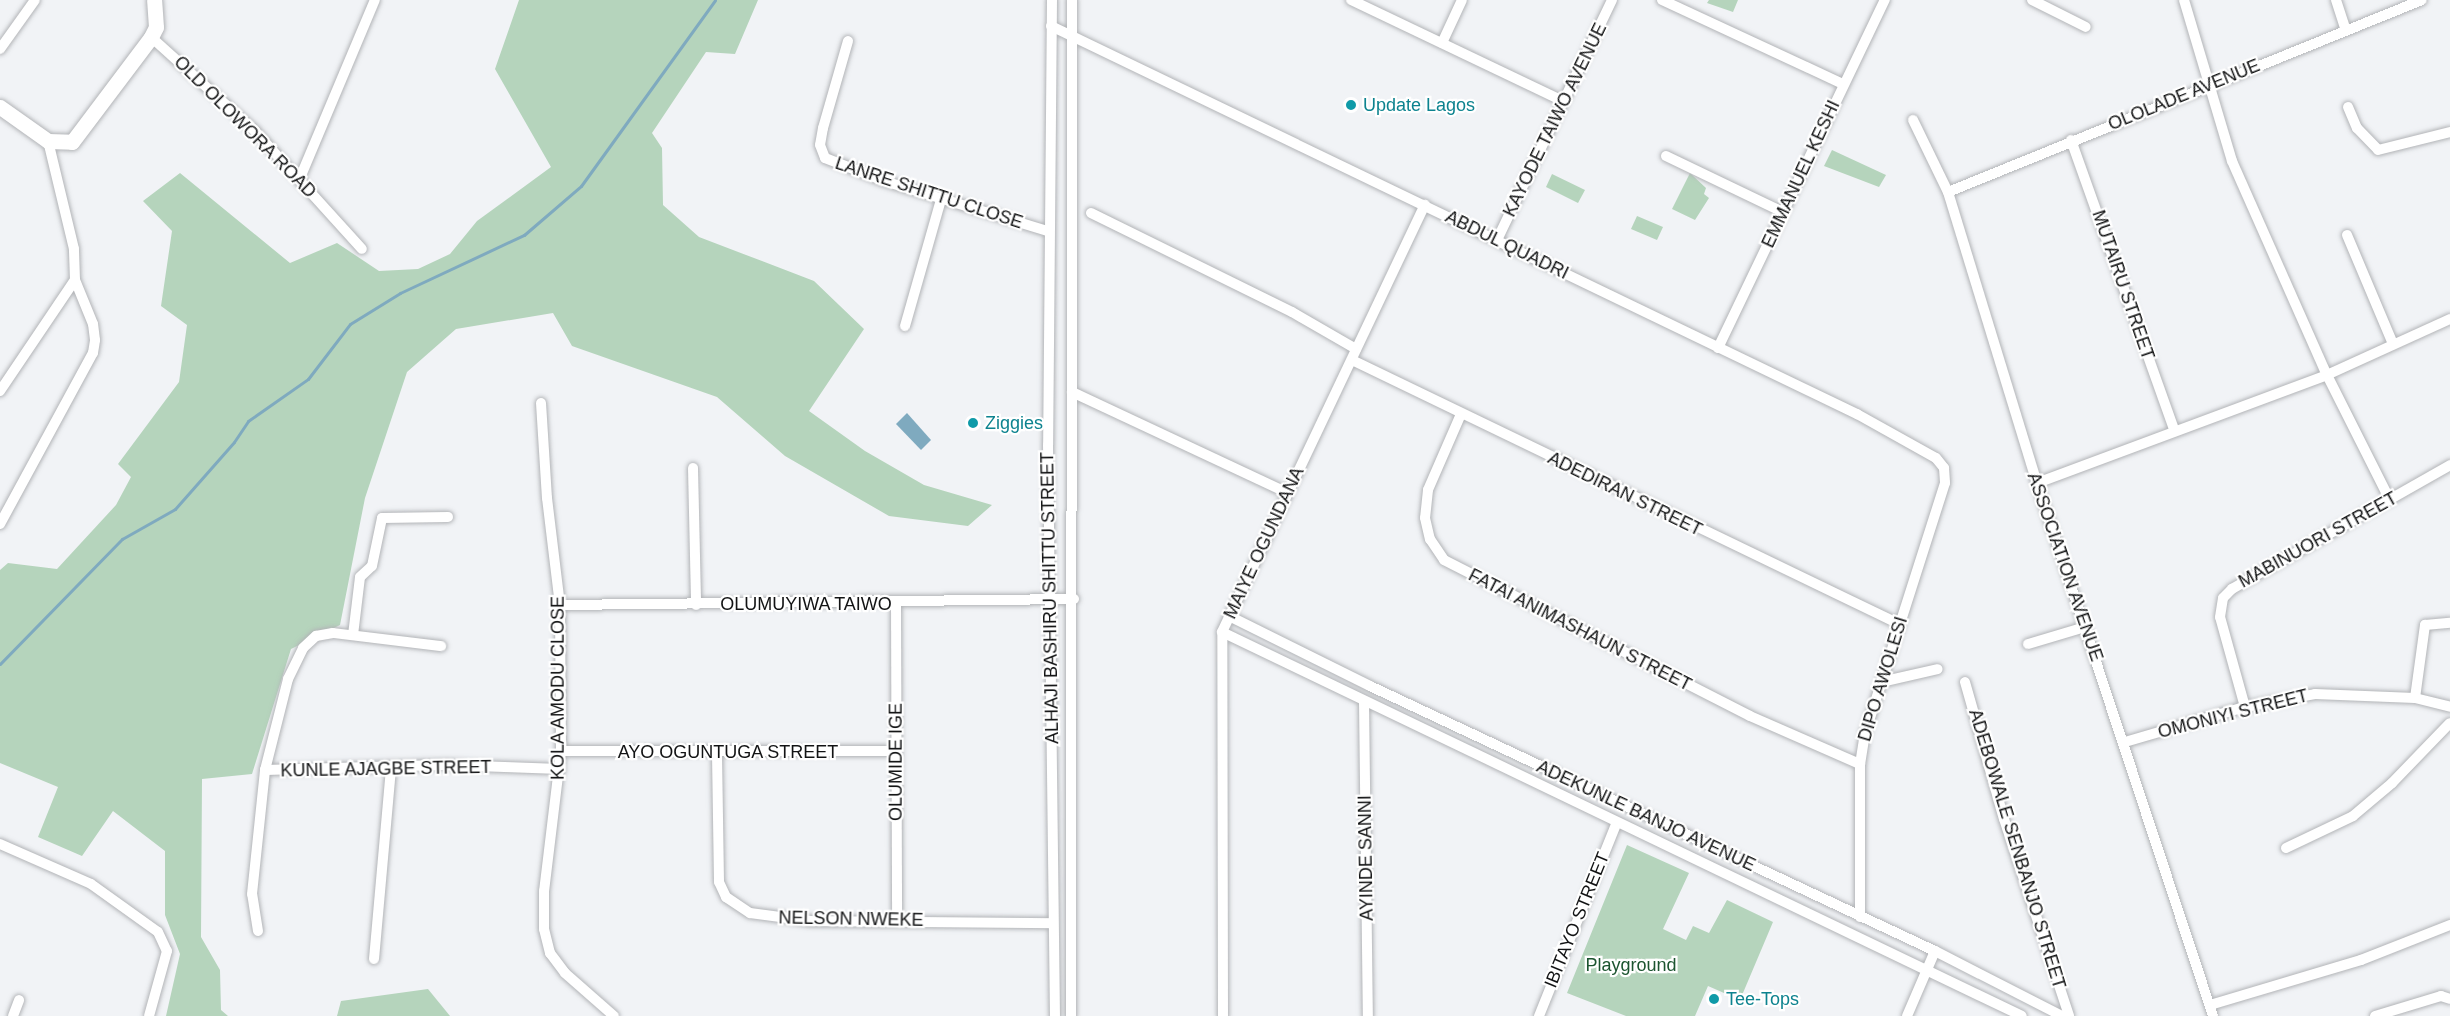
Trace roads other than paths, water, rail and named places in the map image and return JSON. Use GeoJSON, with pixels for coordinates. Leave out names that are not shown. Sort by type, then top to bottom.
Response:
{"type":"FeatureCollection","features":[{"type":"Feature","properties":{"kind":"street"},"geometry":{"type":"LineString","coordinates":[[0,49],[35,0]]}},
{"type":"Feature","properties":{"kind":"street"},"geometry":{"type":"LineString","coordinates":[[0,107],[48,141],[72,142],[151,37],[156,27],[154,0]]}},
{"type":"Feature","properties":{"kind":"street"},"geometry":{"type":"LineString","coordinates":[[300,178],[375,0]]}},
{"type":"Feature","properties":{"kind":"street","name":"ALHAJI BASHIRU SHITTU STREET"},"geometry":{"type":"LineString","coordinates":[[1052,0],[1048,231],[1054,1016]]}},
{"type":"Feature","properties":{"kind":"street","name":"ALHAJI BASHIRU SHITTU STREET"},"geometry":{"type":"LineString","coordinates":[[1071,1016],[1074,599],[1072,0]]}},
{"type":"Feature","properties":{"kind":"street"},"geometry":{"type":"LineString","coordinates":[[1351,0],[1563,101]]}},
{"type":"Feature","properties":{"kind":"street"},"geometry":{"type":"LineString","coordinates":[[1442,43],[1462,0]]}},
{"type":"Feature","properties":{"kind":"street","name":"KAYODE TAIWO AVENUE"},"geometry":{"type":"LineString","coordinates":[[1497,240],[1612,0]]}},
{"type":"Feature","properties":{"kind":"street"},"geometry":{"type":"LineString","coordinates":[[1662,0],[1843,84]]}},
{"type":"Feature","properties":{"kind":"street","name":"EMMANUEL KESHI"},"geometry":{"type":"LineString","coordinates":[[1718,348],[1885,0]]}},
{"type":"Feature","properties":{"kind":"street"},"geometry":{"type":"LineString","coordinates":[[2032,0],[2086,27]]}},
{"type":"Feature","properties":{"kind":"street"},"geometry":{"type":"LineString","coordinates":[[2184,0],[2208,87],[2232,161],[2327,375],[2390,500]]}},
{"type":"Feature","properties":{"kind":"street"},"geometry":{"type":"LineString","coordinates":[[2336,0],[2345,28]]}},
{"type":"Feature","properties":{"kind":"street","name":"OLOLADE AVENUE"},"geometry":{"type":"LineString","coordinates":[[1948,192],[2208,87],[2345,28],[2422,0]]}},
{"type":"Feature","properties":{"kind":"street","name":"ABDUL QUADRI"},"geometry":{"type":"LineString","coordinates":[[1051,26],[1072,34],[1857,414],[1936,458],[1944,468],[1945,483]]}},
{"type":"Feature","properties":{"kind":"street","name":"OLD OLOWORA ROAD"},"geometry":{"type":"LineString","coordinates":[[151,37],[300,178],[362,249]]}},
{"type":"Feature","properties":{"kind":"street","name":"LANRE SHITTU CLOSE"},"geometry":{"type":"LineString","coordinates":[[848,41],[823,128],[820,145],[825,158],[941,200],[1048,231]]}},
{"type":"Feature","properties":{"kind":"street"},"geometry":{"type":"LineString","coordinates":[[2348,108],[2356,128],[2378,150],[2450,132]]}},
{"type":"Feature","properties":{"kind":"street","name":"ASSOCIATION AVENUE"},"geometry":{"type":"LineString","coordinates":[[1913,120],[1948,192],[2037,483],[2125,742],[2212,1011]]}},
{"type":"Feature","properties":{"kind":"street","name":"MUTAIRU STREET"},"geometry":{"type":"LineString","coordinates":[[2072,140],[2174,430]]}},
{"type":"Feature","properties":{"kind":"street"},"geometry":{"type":"LineString","coordinates":[[0,524],[93,352],[93,324],[75,280],[74,249],[48,141]]}},
{"type":"Feature","properties":{"kind":"street"},"geometry":{"type":"LineString","coordinates":[[1666,156],[1782,213]]}},
{"type":"Feature","properties":{"kind":"street"},"geometry":{"type":"LineString","coordinates":[[905,326],[941,200]]}},
{"type":"Feature","properties":{"kind":"street","name":"MAIYE OGUNDANA"},"geometry":{"type":"LineString","coordinates":[[1223,1016],[1222,632],[1425,205]]}},
{"type":"Feature","properties":{"kind":"street","name":"ADEDIRAN STREET"},"geometry":{"type":"LineString","coordinates":[[1090,213],[1292,312],[1354,354],[1461,414],[1899,624]]}},
{"type":"Feature","properties":{"kind":"street"},"geometry":{"type":"LineString","coordinates":[[2347,235],[2393,344]]}},
{"type":"Feature","properties":{"kind":"street"},"geometry":{"type":"LineString","coordinates":[[0,391],[75,280]]}},
{"type":"Feature","properties":{"kind":"street"},"geometry":{"type":"LineString","coordinates":[[2037,483],[2174,430],[2327,375],[2450,319]]}},
{"type":"Feature","properties":{"kind":"street"},"geometry":{"type":"LineString","coordinates":[[1072,392],[1288,493]]}},
{"type":"Feature","properties":{"kind":"street","name":"KOLA AMODU CLOSE"},"geometry":{"type":"LineString","coordinates":[[541,403],[547,498],[560,605],[561,751],[544,891],[544,929],[550,953],[565,974],[614,1016]]}},
{"type":"Feature","properties":{"kind":"street","name":"FATAI ANIMASHAUN STREET"},"geometry":{"type":"LineString","coordinates":[[1461,414],[1436,471],[1426,509],[1430,539],[1444,560],[1750,716],[1860,764]]}},
{"type":"Feature","properties":{"kind":"street","name":"MABINUORI STREET"},"geometry":{"type":"LineString","coordinates":[[2245,707],[2220,616],[2223,598],[2232,589],[2450,465]]}},
{"type":"Feature","properties":{"kind":"street"},"geometry":{"type":"LineString","coordinates":[[693,468],[696,604]]}},
{"type":"Feature","properties":{"kind":"street","name":"DIPO AWOLESI"},"geometry":{"type":"LineString","coordinates":[[1860,917],[1860,764],[1865,733],[1945,483]]}},
{"type":"Feature","properties":{"kind":"street"},"geometry":{"type":"LineString","coordinates":[[353,635],[360,577],[372,566],[382,518],[448,518]]}},
{"type":"Feature","properties":{"kind":"street","name":"OLUMUYIWA TAIWO"},"geometry":{"type":"LineString","coordinates":[[560,605],[896,603],[1074,599]]}},
{"type":"Feature","properties":{"kind":"street","name":"OLUMIDE IGE"},"geometry":{"type":"LineString","coordinates":[[896,603],[897,921]]}},
{"type":"Feature","properties":{"kind":"street","name":"ADEKUNLE BANJO AVENUE"},"geometry":{"type":"LineString","coordinates":[[1229,616],[1370,686],[1935,951],[2062,1016]]}},
{"type":"Feature","properties":{"kind":"street"},"geometry":{"type":"LineString","coordinates":[[2415,698],[2425,625],[2450,623]]}},
{"type":"Feature","properties":{"kind":"street"},"geometry":{"type":"LineString","coordinates":[[2028,644],[2085,627]]}},
{"type":"Feature","properties":{"kind":"street","name":"ADEKUNLE BANJO AVENUE"},"geometry":{"type":"LineString","coordinates":[[1222,632],[1616,824],[2022,1016]]}},
{"type":"Feature","properties":{"kind":"street"},"geometry":{"type":"LineString","coordinates":[[265,770],[288,679],[303,648],[316,636],[353,635],[441,646]]}},
{"type":"Feature","properties":{"kind":"street"},"geometry":{"type":"LineString","coordinates":[[1881,682],[1938,669]]}},
{"type":"Feature","properties":{"kind":"street","name":"ADEBOWALE SENBANJO STREET"},"geometry":{"type":"LineString","coordinates":[[1965,682],[2004,819],[2069,1016]]}},
{"type":"Feature","properties":{"kind":"street","name":"OMONIYI STREET"},"geometry":{"type":"LineString","coordinates":[[2125,742],[2245,707],[2315,694],[2415,698],[2450,706]]}},
{"type":"Feature","properties":{"kind":"street","name":"AYINDE SANNI"},"geometry":{"type":"LineString","coordinates":[[1364,701],[1368,1016]]}},
{"type":"Feature","properties":{"kind":"street"},"geometry":{"type":"LineString","coordinates":[[2286,848],[2353,816],[2392,783],[2450,723]]}},
{"type":"Feature","properties":{"kind":"street","name":"AYO OGUNTUGA STREET"},"geometry":{"type":"LineString","coordinates":[[561,751],[717,754],[895,751]]}},
{"type":"Feature","properties":{"kind":"street","name":"NELSON NWEKE"},"geometry":{"type":"LineString","coordinates":[[717,754],[716,866],[718,882],[726,897],[750,913],[768,918],[1053,923]]}},
{"type":"Feature","properties":{"kind":"street","name":"KUNLE AJAGBE STREET"},"geometry":{"type":"LineString","coordinates":[[258,931],[252,894],[265,770],[449,765],[560,769]]}},
{"type":"Feature","properties":{"kind":"street"},"geometry":{"type":"LineString","coordinates":[[374,959],[391,767]]}},
{"type":"Feature","properties":{"kind":"street","name":"IBITAYO STREET"},"geometry":{"type":"LineString","coordinates":[[1539,1016],[1616,824]]}},
{"type":"Feature","properties":{"kind":"street"},"geometry":{"type":"LineString","coordinates":[[0,844],[91,884],[158,932],[167,951],[149,1016]]}},
{"type":"Feature","properties":{"kind":"street"},"geometry":{"type":"LineString","coordinates":[[2212,1011],[2361,960],[2450,925]]}},
{"type":"Feature","properties":{"kind":"street"},"geometry":{"type":"LineString","coordinates":[[1907,1016],[1935,951]]}},
{"type":"Feature","properties":{"kind":"street"},"geometry":{"type":"LineString","coordinates":[[2376,1016],[2441,996],[2450,999]]}},
{"type":"Feature","properties":{"kind":"street"},"geometry":{"type":"LineString","coordinates":[[13,1016],[19,1000]]}},
{"type":"Feature","properties":{"kind":"water"},"geometry":{"type":"Polygon","coordinates":[[[907,413],[931,440],[921,450],[896,424],[907,413]]]}},
{"type":"Feature","properties":{"kind":"waterway"},"geometry":{"type":"LineString","coordinates":[[0,664],[122,539],[175,509],[234,442],[248,421],[308,379],[350,324],[400,293],[524,235],[581,186],[715,0]]}},
{"type":"Feature","properties":{"kind":"place","name":"Update Lagos"},"geometry":{"type":"Point","coordinates":[1351,105]}},
{"type":"Feature","properties":{"kind":"place","name":"Ziggies"},"geometry":{"type":"Point","coordinates":[973,423]}},
{"type":"Feature","properties":{"kind":"place","name":"Tee-Tops"},"geometry":{"type":"Point","coordinates":[1714,999]}},
{"type":"Feature","properties":{"kind":"park label","name":"Playground"},"geometry":{"type":"Point","coordinates":[1631,965]}}]}
